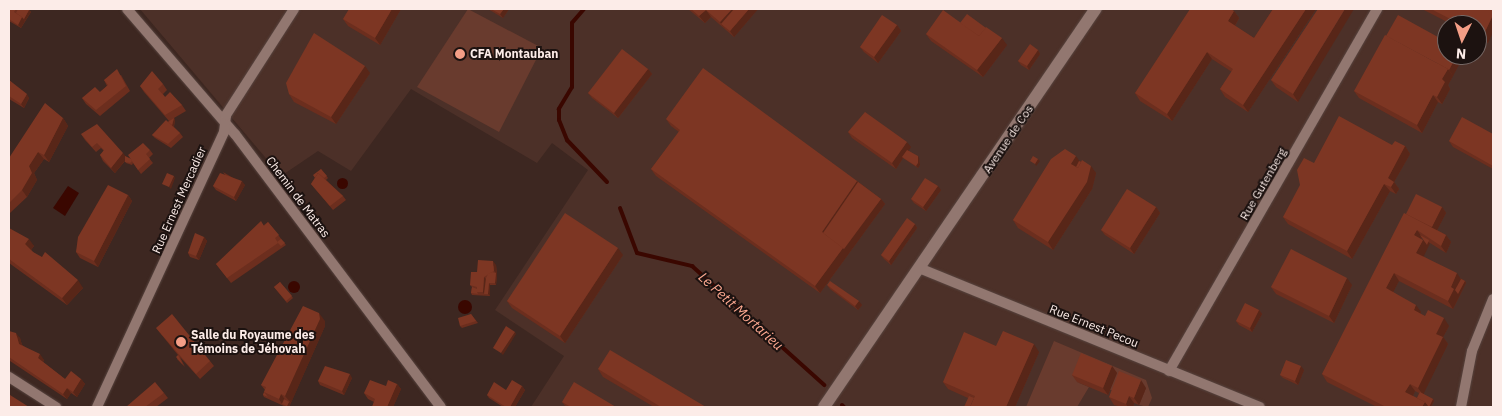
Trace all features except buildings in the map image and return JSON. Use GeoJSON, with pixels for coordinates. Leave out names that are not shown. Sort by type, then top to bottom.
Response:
{"type":"FeatureCollection","features":[{"type":"Feature","properties":{"kind":"street","name":"Chemin de Matras"},"geometry":{"type":"LineString","coordinates":[[126,9],[225,124],[441,407]]}},
{"type":"Feature","properties":{"kind":"street","name":"Rue Ernest Mercadier"},"geometry":{"type":"LineString","coordinates":[[97,407],[225,124],[226,115],[294,9]]}},
{"type":"Feature","properties":{"kind":"street","name":"Avenue de Cos"},"geometry":{"type":"LineString","coordinates":[[824,407],[1096,9]]}},
{"type":"Feature","properties":{"kind":"street","name":"Rue Gutenberg"},"geometry":{"type":"LineString","coordinates":[[1169,371],[1377,9]]}},
{"type":"Feature","properties":{"kind":"street","name":"Rue Ernest Pecou"},"geometry":{"type":"LineString","coordinates":[[919,268],[1260,407]]}},
{"type":"Feature","properties":{"kind":"street"},"geometry":{"type":"LineString","coordinates":[[1461,407],[1472,351],[1493,299]]}},
{"type":"Feature","properties":{"kind":"street"},"geometry":{"type":"LineString","coordinates":[[9,377],[56,407]]}},
{"type":"Feature","properties":{"kind":"shaded area"},"geometry":{"type":"Polygon","coordinates":[[[140,9],[1493,9],[1493,407],[531,407],[564,356],[495,310],[588,170],[552,143],[537,163],[411,89],[351,171],[318,151],[281,176],[140,9]]]}},
{"type":"Feature","properties":{"kind":"shaded area"},"geometry":{"type":"Polygon","coordinates":[[[468,9],[542,48],[499,132],[417,87],[468,9]]]}},
{"type":"Feature","properties":{"kind":"shaded area"},"geometry":{"type":"Polygon","coordinates":[[[342,177],[348,183],[342,189],[336,183],[342,177]]]}},
{"type":"Feature","properties":{"kind":"shaded area"},"geometry":{"type":"Polygon","coordinates":[[[68,186],[79,193],[65,216],[53,208],[68,186]]]}},
{"type":"Feature","properties":{"kind":"shaded area"},"geometry":{"type":"Polygon","coordinates":[[[296,281],[299,282],[299,292],[292,293],[289,292],[288,285],[289,282],[296,281]]]}},
{"type":"Feature","properties":{"kind":"shaded area"},"geometry":{"type":"Polygon","coordinates":[[[465,300],[470,302],[472,307],[470,312],[465,314],[460,312],[458,307],[460,302],[465,300]]]}},
{"type":"Feature","properties":{"kind":"shaded area"},"geometry":{"type":"Polygon","coordinates":[[[1054,341],[1146,380],[1152,398],[1148,407],[1139,405],[1146,388],[1119,392],[1077,382],[1089,387],[1077,407],[1026,407],[1054,341]]]}},
{"type":"Feature","properties":{"kind":"waterway","name":"Le Petit Mortarieu"},"geometry":{"type":"LineString","coordinates":[[584,9],[572,23],[572,87],[559,109],[559,120],[567,140],[607,182]]}},
{"type":"Feature","properties":{"kind":"waterway","name":"Le Petit Mortarieu"},"geometry":{"type":"LineString","coordinates":[[620,208],[637,253],[692,266],[824,385]]}},
{"type":"Feature","properties":{"kind":"place","name":"CFA Montauban"},"geometry":{"type":"Point","coordinates":[460,54]}},
{"type":"Feature","properties":{"kind":"place","name":"Salle du Royaume des Témoins de Jéhovah"},"geometry":{"type":"Point","coordinates":[181,342]}}]}
